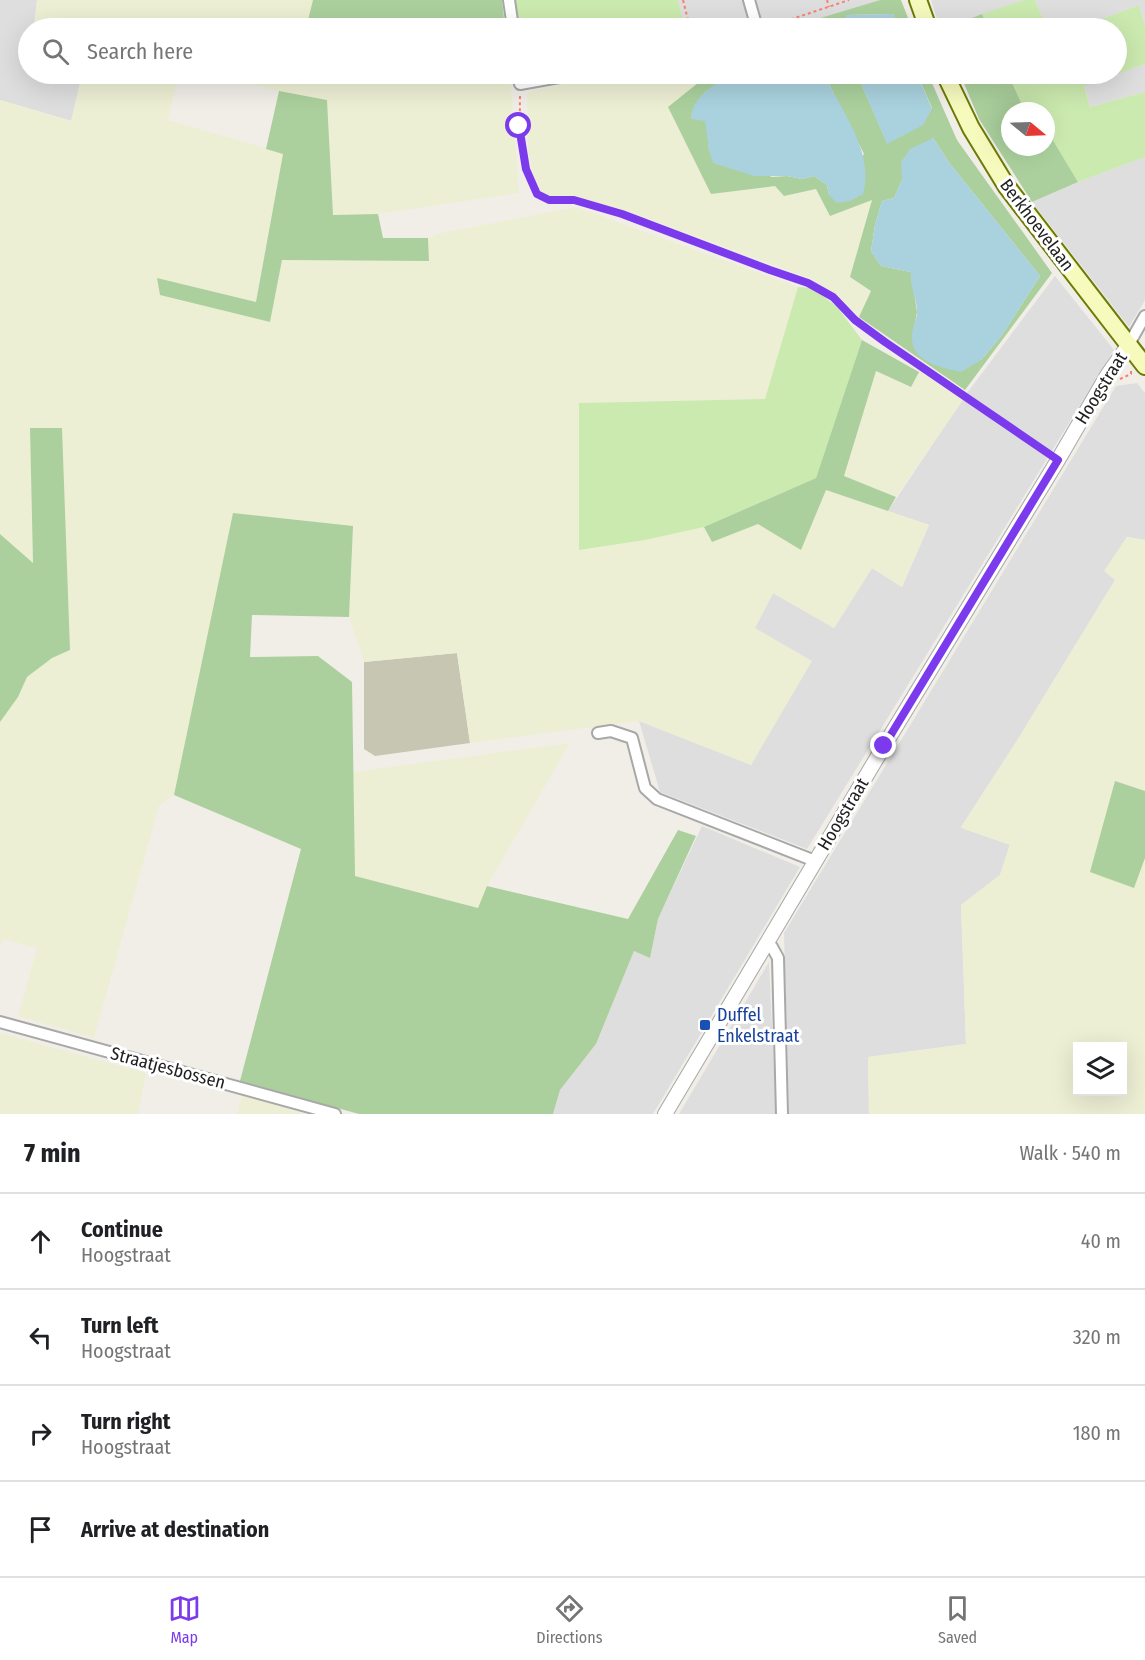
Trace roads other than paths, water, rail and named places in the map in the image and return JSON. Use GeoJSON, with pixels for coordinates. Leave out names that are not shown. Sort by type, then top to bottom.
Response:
{"type":"FeatureCollection","features":[{"type":"Feature","properties":{"kind":"main road"},"geometry":{"type":"LineString","coordinates":[[918,0],[924,18]]}},
{"type":"Feature","properties":{"kind":"main road","name":"Berkhoevelaan"},"geometry":{"type":"LineString","coordinates":[[950,84],[971,128],[1007,187],[1145,366]]}},
{"type":"Feature","properties":{"kind":"street"},"geometry":{"type":"LineString","coordinates":[[509,0],[512,18]]}},
{"type":"Feature","properties":{"kind":"street"},"geometry":{"type":"LineString","coordinates":[[749,0],[754,18]]}},
{"type":"Feature","properties":{"kind":"street","name":"Hoogstraat"},"geometry":{"type":"LineString","coordinates":[[665,1114],[815,861],[1145,316]]}},
{"type":"Feature","properties":{"kind":"street","name":"Hoogstraat"},"geometry":{"type":"LineString","coordinates":[[598,733],[610,731],[632,738],[645,788],[657,799],[815,861]]}},
{"type":"Feature","properties":{"kind":"street"},"geometry":{"type":"LineString","coordinates":[[767,944],[772,947],[778,958],[782,1114]]}},
{"type":"Feature","properties":{"kind":"street","name":"Straatjesbossen"},"geometry":{"type":"LineString","coordinates":[[0,1022],[335,1114]]}},
{"type":"Feature","properties":{"kind":"water"},"geometry":{"type":"Polygon","coordinates":[[[893,14],[895,18],[846,18],[846,15],[893,14]]]}},
{"type":"Feature","properties":{"kind":"water"},"geometry":{"type":"Polygon","coordinates":[[[715,84],[829,84],[860,147],[865,178],[863,194],[850,201],[837,203],[829,195],[827,185],[814,176],[802,179],[787,176],[754,176],[713,163],[705,121],[691,119],[695,104],[715,84]]]}},
{"type":"Feature","properties":{"kind":"water"},"geometry":{"type":"Polygon","coordinates":[[[861,84],[921,84],[932,109],[923,125],[887,144],[861,84]]]}},
{"type":"Feature","properties":{"kind":"water"},"geometry":{"type":"Polygon","coordinates":[[[933,138],[950,164],[1040,276],[1002,335],[981,360],[961,372],[929,362],[917,352],[913,346],[912,337],[917,309],[911,272],[881,266],[871,251],[882,201],[894,198],[902,180],[901,162],[910,149],[933,138]]]}},
{"type":"Feature","properties":{"kind":"place","name":"Duffel Enkelstraat"},"geometry":{"type":"Point","coordinates":[705,1025]}}]}
